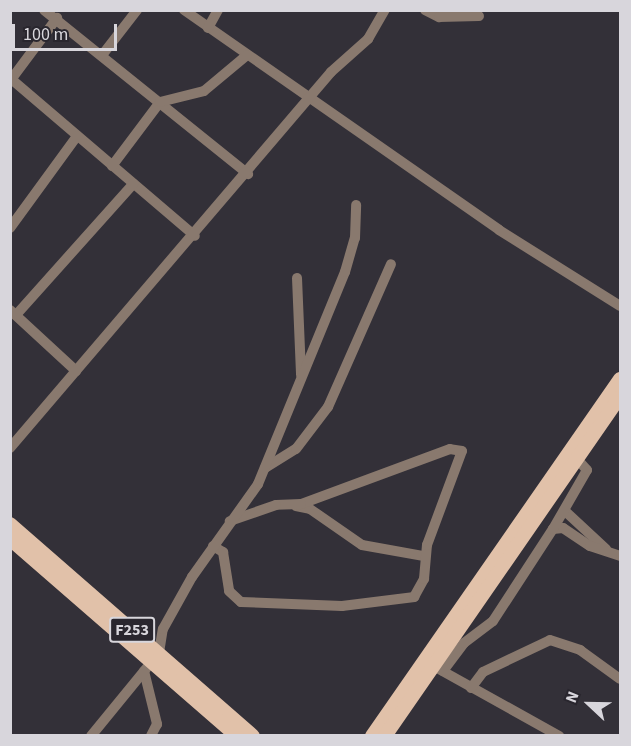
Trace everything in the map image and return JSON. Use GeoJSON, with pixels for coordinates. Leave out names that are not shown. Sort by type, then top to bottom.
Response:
{"type":"FeatureCollection","features":[{"type":"Feature","properties":{"kind":"main road"},"geometry":{"type":"LineString","coordinates":[[372,735],[621,379]]}},
{"type":"Feature","properties":{"kind":"main road"},"geometry":{"type":"LineString","coordinates":[[385,735],[438,669],[621,398]]}},
{"type":"Feature","properties":{"kind":"main road","name":"F253"},"geometry":{"type":"LineString","coordinates":[[10,524],[151,662],[253,735]]}},
{"type":"Feature","properties":{"kind":"main road","name":"F253"},"geometry":{"type":"LineString","coordinates":[[10,539],[237,735]]}},
{"type":"Feature","properties":{"kind":"street"},"geometry":{"type":"LineString","coordinates":[[44,10],[103,54],[248,174]]}},
{"type":"Feature","properties":{"kind":"street"},"geometry":{"type":"LineString","coordinates":[[103,54],[137,10]]}},
{"type":"Feature","properties":{"kind":"street"},"geometry":{"type":"LineString","coordinates":[[184,10],[480,217],[621,306]]}},
{"type":"Feature","properties":{"kind":"street"},"geometry":{"type":"LineString","coordinates":[[208,28],[218,10]]}},
{"type":"Feature","properties":{"kind":"street"},"geometry":{"type":"LineString","coordinates":[[10,448],[195,236],[311,98],[368,39],[385,10]]}},
{"type":"Feature","properties":{"kind":"street"},"geometry":{"type":"LineString","coordinates":[[424,10],[439,17],[478,16]]}},
{"type":"Feature","properties":{"kind":"street"},"geometry":{"type":"LineString","coordinates":[[57,18],[11,80],[195,236]]}},
{"type":"Feature","properties":{"kind":"street"},"geometry":{"type":"LineString","coordinates":[[112,166],[160,102],[204,91],[247,55]]}},
{"type":"Feature","properties":{"kind":"street"},"geometry":{"type":"LineString","coordinates":[[10,228],[77,136]]}},
{"type":"Feature","properties":{"kind":"street"},"geometry":{"type":"LineString","coordinates":[[76,371],[13,313],[133,184]]}},
{"type":"Feature","properties":{"kind":"street"},"geometry":{"type":"LineString","coordinates":[[91,735],[151,662],[163,629],[213,546],[265,468],[354,245],[356,205]]}},
{"type":"Feature","properties":{"kind":"street"},"geometry":{"type":"LineString","coordinates":[[265,468],[296,449],[328,407],[391,264]]}},
{"type":"Feature","properties":{"kind":"street"},"geometry":{"type":"LineString","coordinates":[[297,278],[301,376]]}},
{"type":"Feature","properties":{"kind":"street"},"geometry":{"type":"LineString","coordinates":[[213,546],[223,552],[235,600],[291,606],[354,606],[414,597],[424,579],[424,556],[461,462],[459,448],[289,505],[230,521]]}},
{"type":"Feature","properties":{"kind":"street"},"geometry":{"type":"LineString","coordinates":[[560,735],[438,669],[464,643],[493,621],[553,529],[587,470],[578,460]]}},
{"type":"Feature","properties":{"kind":"street"},"geometry":{"type":"LineString","coordinates":[[289,505],[310,509],[362,545],[424,556]]}},
{"type":"Feature","properties":{"kind":"street"},"geometry":{"type":"LineString","coordinates":[[564,511],[616,553]]}},
{"type":"Feature","properties":{"kind":"street"},"geometry":{"type":"LineString","coordinates":[[553,529],[564,528],[590,546],[616,553]]}},
{"type":"Feature","properties":{"kind":"street"},"geometry":{"type":"LineString","coordinates":[[471,688],[483,672],[550,640],[580,650],[621,679]]}},
{"type":"Feature","properties":{"kind":"street"},"geometry":{"type":"LineString","coordinates":[[151,662],[157,724],[151,735]]}}]}
